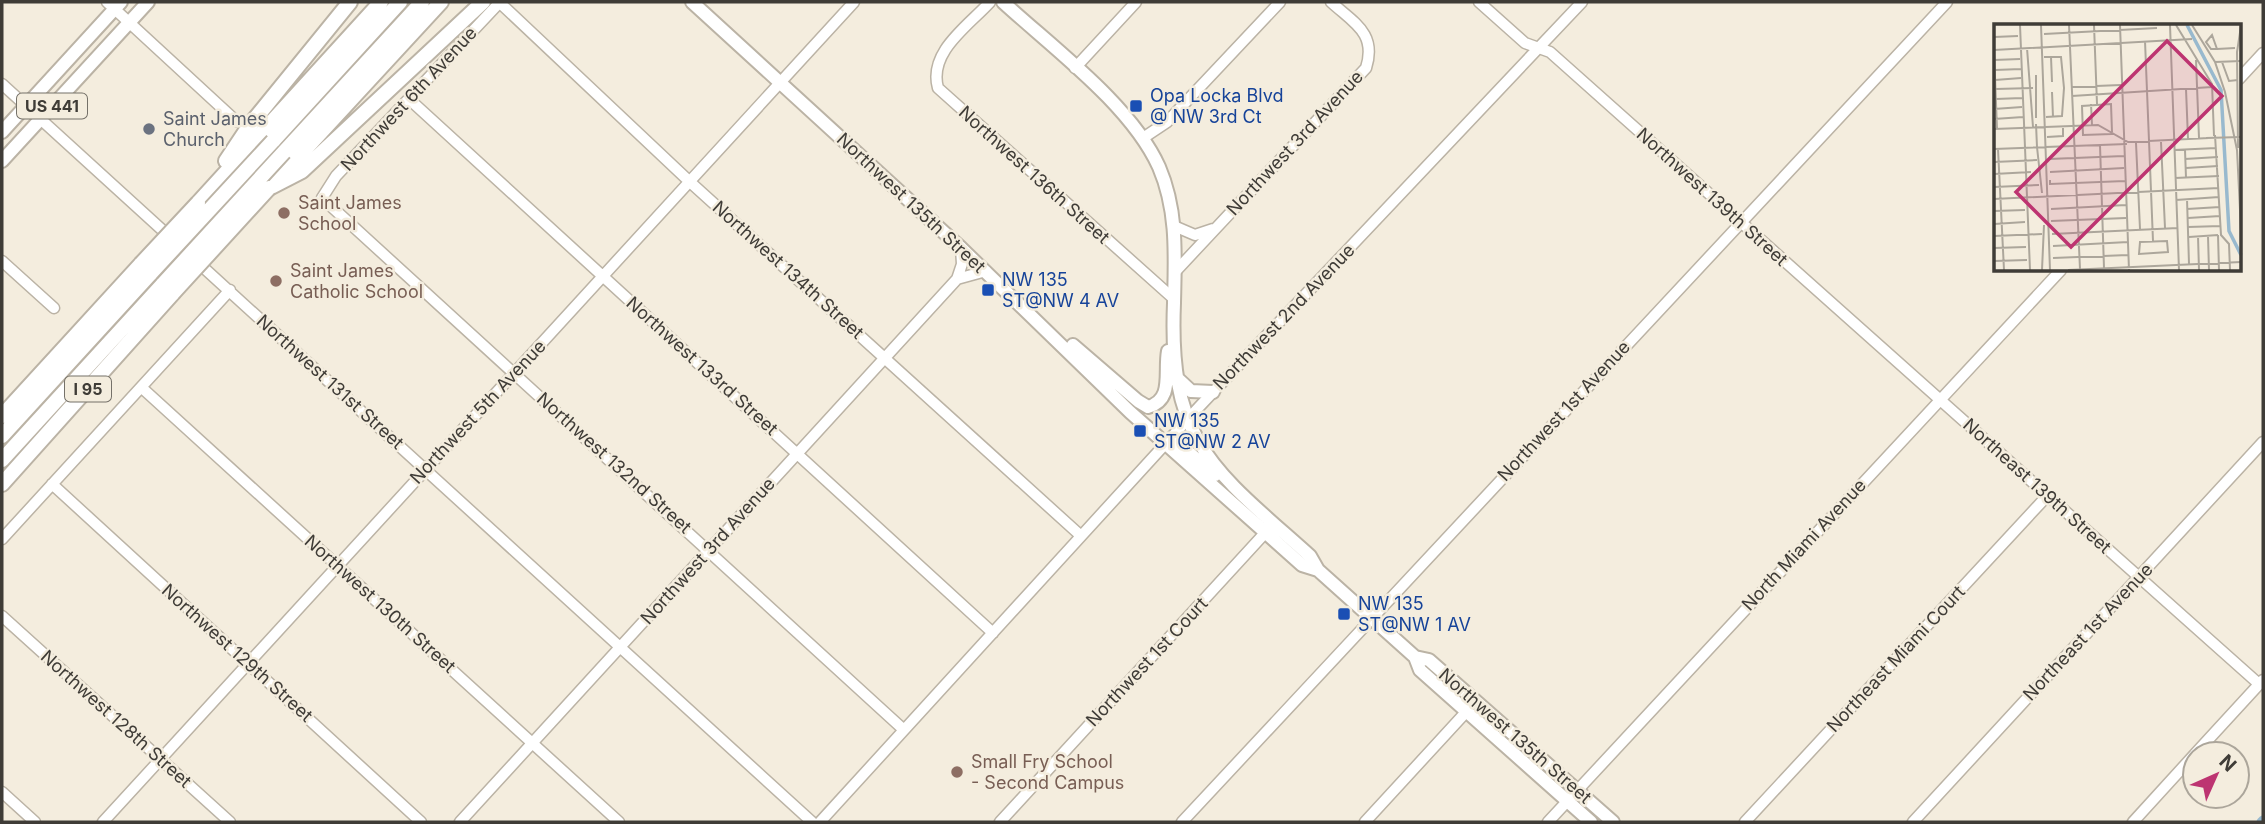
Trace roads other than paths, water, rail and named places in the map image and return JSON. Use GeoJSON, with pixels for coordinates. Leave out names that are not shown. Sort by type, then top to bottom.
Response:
{"type":"FeatureCollection","features":[{"type":"Feature","properties":{"kind":"highway"},"geometry":{"type":"LineString","coordinates":[[2,436],[146,268],[255,130],[350,2]]}},
{"type":"Feature","properties":{"kind":"highway","name":"I 95"},"geometry":{"type":"LineString","coordinates":[[2,416],[146,268],[255,130],[381,2]]}},
{"type":"Feature","properties":{"kind":"highway"},"geometry":{"type":"LineString","coordinates":[[255,130],[400,2]]}},
{"type":"Feature","properties":{"kind":"highway"},"geometry":{"type":"LineString","coordinates":[[294,161],[422,2]]}},
{"type":"Feature","properties":{"kind":"highway"},"geometry":{"type":"LineString","coordinates":[[2,460],[294,161],[441,2]]}},
{"type":"Feature","properties":{"kind":"highway"},"geometry":{"type":"LineString","coordinates":[[294,161],[482,2]]}},
{"type":"Feature","properties":{"kind":"highway","name":"I 95"},"geometry":{"type":"LineString","coordinates":[[2,484],[168,289],[294,161]]}},
{"type":"Feature","properties":{"kind":"main road","name":"US 441"},"geometry":{"type":"LineString","coordinates":[[2,161],[148,2]]}},
{"type":"Feature","properties":{"kind":"main road","name":"Northwest 135th Street"},"geometry":{"type":"LineString","coordinates":[[692,2],[986,271],[1265,533],[1302,565],[1318,570]]}},
{"type":"Feature","properties":{"kind":"main road"},"geometry":{"type":"LineString","coordinates":[[1003,2],[1122,112],[1143,138],[1163,180],[1174,226],[1172,334],[1165,393],[1160,402],[1148,407],[1138,401],[1077,347],[1051,332]]}},
{"type":"Feature","properties":{"kind":"main road","name":"US 441"},"geometry":{"type":"LineString","coordinates":[[2,132],[114,4]]}},
{"type":"Feature","properties":{"kind":"main road","name":"Northwest 135th Street"},"geometry":{"type":"LineString","coordinates":[[1172,334],[1176,377],[1187,420],[1200,447],[1228,482],[1310,556],[1318,570],[1415,657],[1420,670],[1591,822]]}},
{"type":"Feature","properties":{"kind":"main road"},"geometry":{"type":"LineString","coordinates":[[1176,377],[1191,391],[1213,392]]}},
{"type":"Feature","properties":{"kind":"main road"},"geometry":{"type":"LineString","coordinates":[[1169,441],[1228,482]]}},
{"type":"Feature","properties":{"kind":"main road","name":"Northwest 135th Street"},"geometry":{"type":"LineString","coordinates":[[1415,657],[1429,660],[1613,822]]}},
{"type":"Feature","properties":{"kind":"main road"},"geometry":{"type":"LineString","coordinates":[[1466,712],[1475,709],[1503,733],[1517,737]]}},
{"type":"Feature","properties":{"kind":"street","name":"Northwest 6th Avenue"},"geometry":{"type":"LineString","coordinates":[[322,198],[336,176],[500,2]]}},
{"type":"Feature","properties":{"kind":"street","name":"Northwest 134th Street"},"geometry":{"type":"LineString","coordinates":[[500,2],[690,182],[1080,536]]}},
{"type":"Feature","properties":{"kind":"street","name":"Northwest 5th Avenue"},"geometry":{"type":"LineString","coordinates":[[103,822],[854,2]]}},
{"type":"Feature","properties":{"kind":"street","name":"Northwest 136th Street"},"geometry":{"type":"LineString","coordinates":[[990,2],[940,55],[934,74],[938,88],[1174,299]]}},
{"type":"Feature","properties":{"kind":"street"},"geometry":{"type":"LineString","coordinates":[[1074,68],[1136,2]]}},
{"type":"Feature","properties":{"kind":"street"},"geometry":{"type":"LineString","coordinates":[[1143,138],[1167,122],[1280,2]]}},
{"type":"Feature","properties":{"kind":"street","name":"Northwest 3rd Avenue"},"geometry":{"type":"LineString","coordinates":[[1174,274],[1366,68],[1370,53],[1363,31],[1331,2]]}},
{"type":"Feature","properties":{"kind":"street","name":"Northwest 139th Street"},"geometry":{"type":"LineString","coordinates":[[1479,2],[1525,43],[1550,52],[1940,400]]}},
{"type":"Feature","properties":{"kind":"street","name":"Northwest 2nd Avenue"},"geometry":{"type":"LineString","coordinates":[[820,822],[1187,420],[1581,2]]}},
{"type":"Feature","properties":{"kind":"street","name":"Northwest 1st Avenue"},"geometry":{"type":"LineString","coordinates":[[1182,822],[1947,2]]}},
{"type":"Feature","properties":{"kind":"street"},"geometry":{"type":"LineString","coordinates":[[114,4],[130,22],[255,130]]}},
{"type":"Feature","properties":{"kind":"street"},"geometry":{"type":"LineString","coordinates":[[2240,78],[2263,53]]}},
{"type":"Feature","properties":{"kind":"street","name":"Northwest 131st Street"},"geometry":{"type":"LineString","coordinates":[[2,84],[812,822]]}},
{"type":"Feature","properties":{"kind":"street","name":"Northwest 133rd Street"},"geometry":{"type":"LineString","coordinates":[[410,99],[993,633]]}},
{"type":"Feature","properties":{"kind":"street","name":"Northwest 132nd Street"},"geometry":{"type":"LineString","coordinates":[[322,198],[904,730]]}},
{"type":"Feature","properties":{"kind":"street","name":"Northwest 3rd Avenue"},"geometry":{"type":"LineString","coordinates":[[1174,226],[1195,235],[1214,229]]}},
{"type":"Feature","properties":{"kind":"street"},"geometry":{"type":"LineString","coordinates":[[957,279],[962,264],[961,248]]}},
{"type":"Feature","properties":{"kind":"street"},"geometry":{"type":"LineString","coordinates":[[2,261],[54,308]]}},
{"type":"Feature","properties":{"kind":"street"},"geometry":{"type":"LineString","coordinates":[[957,279],[986,271]]}},
{"type":"Feature","properties":{"kind":"street","name":"North Miami Avenue"},"geometry":{"type":"LineString","coordinates":[[1548,822],[2060,271]]}},
{"type":"Feature","properties":{"kind":"street","name":"Northwest 3rd Avenue"},"geometry":{"type":"LineString","coordinates":[[460,822],[957,279]]}},
{"type":"Feature","properties":{"kind":"street"},"geometry":{"type":"LineString","coordinates":[[2,539],[230,290]]}},
{"type":"Feature","properties":{"kind":"street","name":"Northwest 130th Street"},"geometry":{"type":"LineString","coordinates":[[141,387],[619,822]]}},
{"type":"Feature","properties":{"kind":"street","name":"Northeast 139th Street"},"geometry":{"type":"LineString","coordinates":[[1940,400],[2261,682]]}},
{"type":"Feature","properties":{"kind":"street","name":"Northeast 1st Avenue"},"geometry":{"type":"LineString","coordinates":[[1913,822],[2263,442]]}},
{"type":"Feature","properties":{"kind":"street","name":"Northwest 129th Street"},"geometry":{"type":"LineString","coordinates":[[52,484],[421,822]]}},
{"type":"Feature","properties":{"kind":"street","name":"Northeast Miami Court"},"geometry":{"type":"LineString","coordinates":[[1745,822],[2048,495]]}},
{"type":"Feature","properties":{"kind":"street","name":"Northwest 1st Court"},"geometry":{"type":"LineString","coordinates":[[1000,822],[1265,533]]}},
{"type":"Feature","properties":{"kind":"street","name":"Northwest 128th Street"},"geometry":{"type":"LineString","coordinates":[[2,616],[230,822]]}},
{"type":"Feature","properties":{"kind":"street"},"geometry":{"type":"LineString","coordinates":[[2208,740],[2261,682]]}},
{"type":"Feature","properties":{"kind":"street"},"geometry":{"type":"LineString","coordinates":[[1365,822],[1466,712]]}},
{"type":"Feature","properties":{"kind":"street"},"geometry":{"type":"LineString","coordinates":[[2133,822],[2181,769]]}},
{"type":"Feature","properties":{"kind":"street"},"geometry":{"type":"LineString","coordinates":[[2,792],[35,822]]}},
{"type":"Feature","properties":{"kind":"place","name":"Opa Locka Blvd @ NW 3rd Ct"},"geometry":{"type":"Point","coordinates":[1136,106]}},
{"type":"Feature","properties":{"kind":"place","name":"Saint James Church"},"geometry":{"type":"Point","coordinates":[149,129]}},
{"type":"Feature","properties":{"kind":"place","name":"Saint James School"},"geometry":{"type":"Point","coordinates":[284,213]}},
{"type":"Feature","properties":{"kind":"place","name":"Saint James Catholic School"},"geometry":{"type":"Point","coordinates":[276,281]}},
{"type":"Feature","properties":{"kind":"place","name":"NW 135 ST@NW 4 AV"},"geometry":{"type":"Point","coordinates":[988,290]}},
{"type":"Feature","properties":{"kind":"place","name":"NW 135 ST@NW 2 AV"},"geometry":{"type":"Point","coordinates":[1140,431]}},
{"type":"Feature","properties":{"kind":"place","name":"NW 135 ST@NW 1 AV"},"geometry":{"type":"Point","coordinates":[1344,614]}},
{"type":"Feature","properties":{"kind":"place","name":"Small Fry School - Second Campus"},"geometry":{"type":"Point","coordinates":[957,772]}}]}
